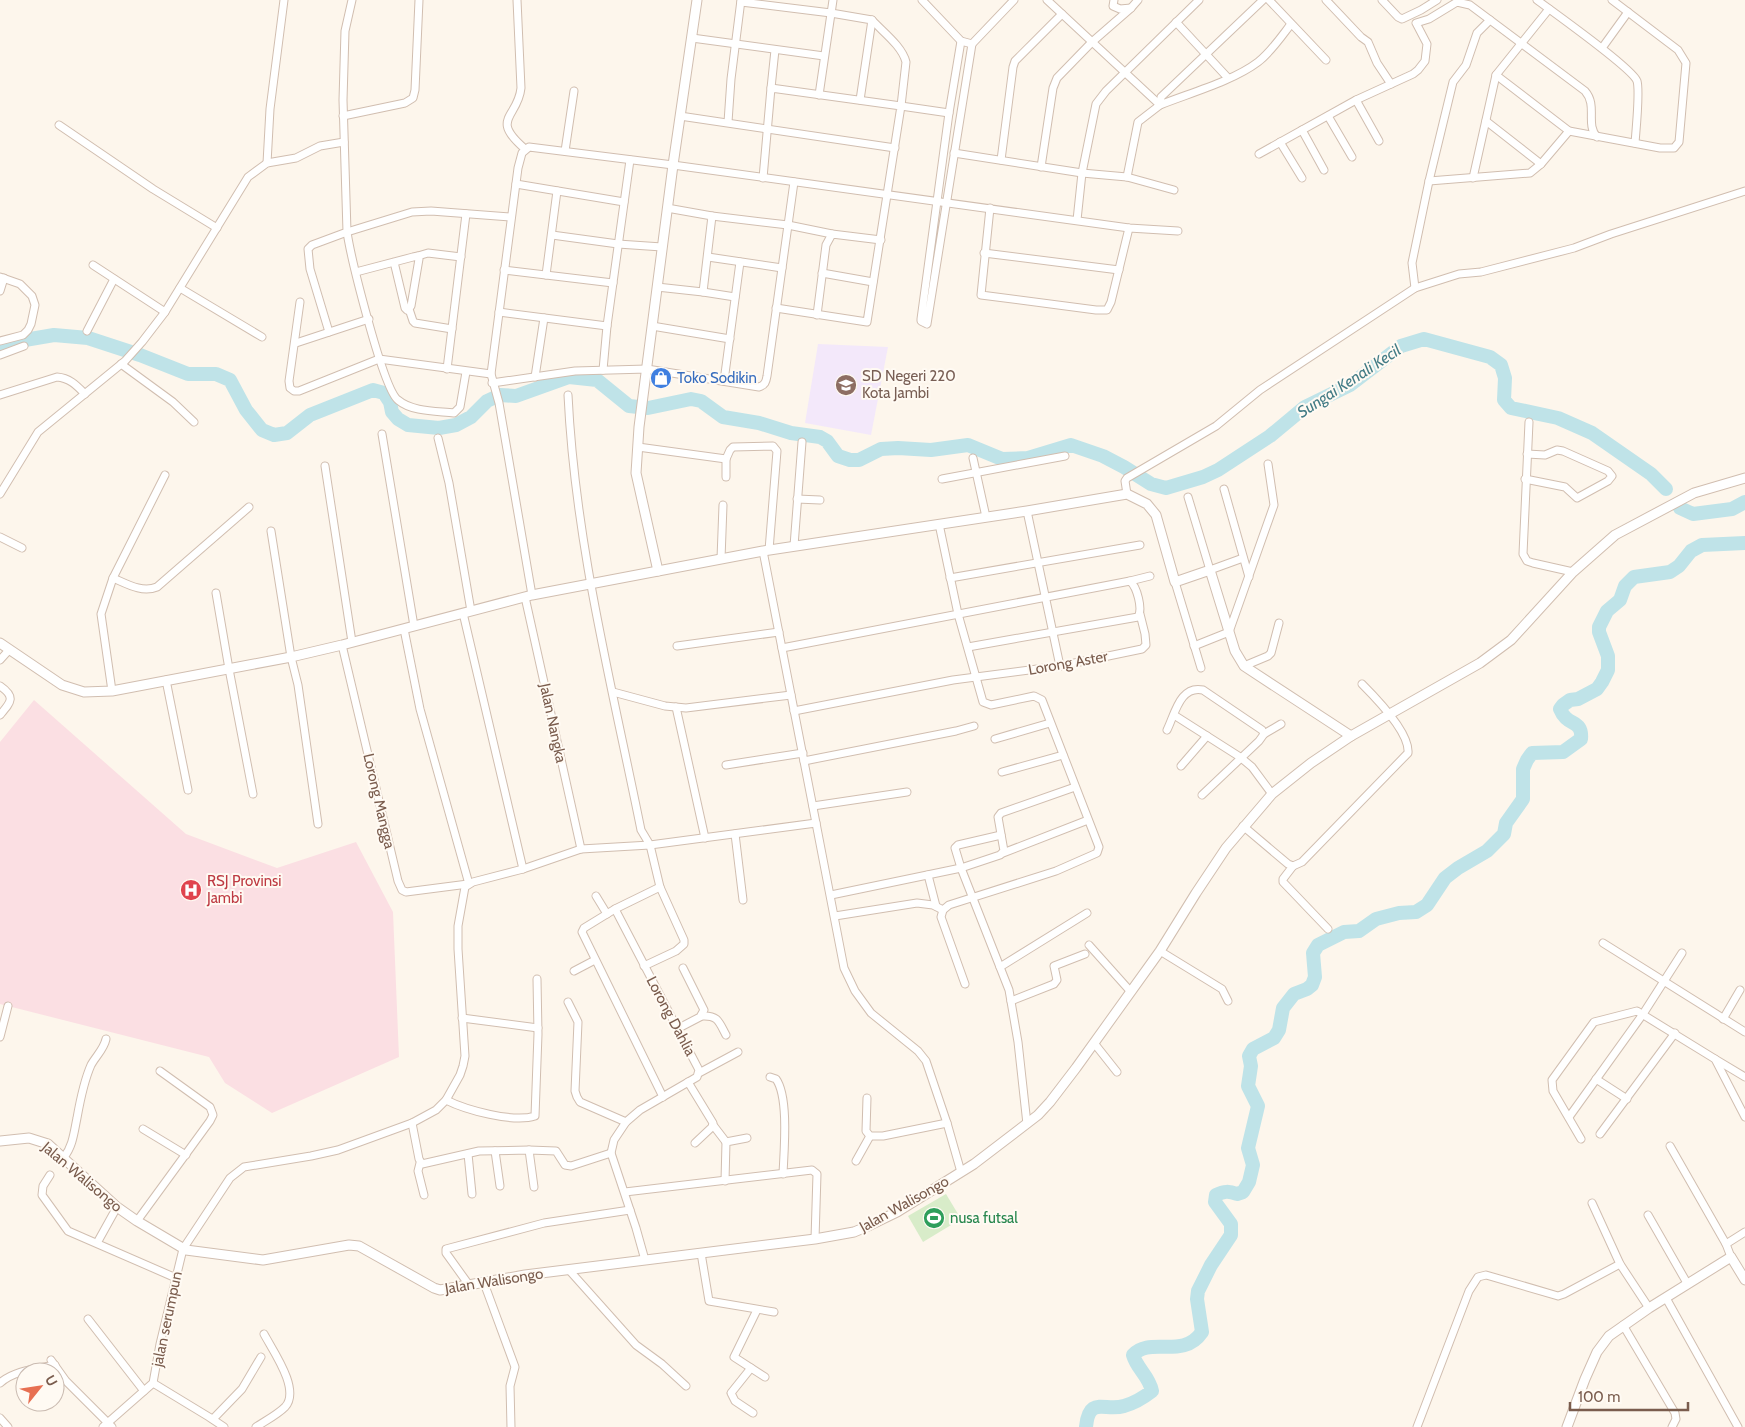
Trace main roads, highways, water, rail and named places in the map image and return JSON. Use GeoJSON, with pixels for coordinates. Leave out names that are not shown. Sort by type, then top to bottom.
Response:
{"type":"FeatureCollection","features":[{"type":"Feature","properties":{"kind":"waterway","name":"Sungai Kenali Kecil"},"geometry":{"type":"LineString","coordinates":[[0,347],[13,342],[54,335],[88,338],[140,355],[188,374],[216,374],[230,380],[246,410],[262,430],[274,435],[287,433],[310,415],[373,390],[384,393],[390,402],[392,412],[398,419],[408,425],[439,428],[456,425],[471,417],[487,401],[500,395],[516,396],[569,377],[597,380],[629,406],[648,408],[691,399],[701,401],[723,417],[759,423],[791,433],[820,437],[827,441],[838,456],[850,460],[859,460],[881,449],[931,450],[968,445],[1002,459],[1028,458],[1071,445],[1103,456],[1151,484],[1166,488],[1203,477],[1218,470],[1270,436],[1305,407],[1350,385],[1401,346],[1424,339],[1490,357],[1501,365],[1505,378],[1504,400],[1511,408],[1558,418],[1592,433],[1651,474],[1666,489]]}},
{"type":"Feature","properties":{"kind":"waterway","name":"Sungai Kenali Kecil"},"geometry":{"type":"LineString","coordinates":[[1680,508],[1693,514],[1732,509],[1745,502]]}},
{"type":"Feature","properties":{"kind":"waterway"},"geometry":{"type":"LineString","coordinates":[[1086,1427],[1088,1417],[1094,1408],[1124,1406],[1139,1400],[1152,1391],[1133,1355],[1148,1347],[1186,1345],[1202,1332],[1197,1299],[1198,1291],[1211,1265],[1231,1235],[1231,1224],[1215,1202],[1216,1195],[1224,1192],[1237,1194],[1243,1192],[1249,1182],[1253,1165],[1248,1148],[1258,1106],[1248,1086],[1251,1066],[1249,1056],[1253,1049],[1274,1038],[1279,1030],[1283,1008],[1294,994],[1312,985],[1315,977],[1313,953],[1318,945],[1344,932],[1359,931],[1376,919],[1399,913],[1416,912],[1427,905],[1445,878],[1487,851],[1504,834],[1506,823],[1523,799],[1523,769],[1532,753],[1563,752],[1581,739],[1580,728],[1563,715],[1560,709],[1570,700],[1578,699],[1597,689],[1602,682],[1608,670],[1608,656],[1599,627],[1607,611],[1620,600],[1625,586],[1634,577],[1670,572],[1679,566],[1691,551],[1702,545],[1745,543]]}},
{"type":"Feature","properties":{"kind":"place","name":"Toko Sodikin"},"geometry":{"type":"Point","coordinates":[661,378]}},
{"type":"Feature","properties":{"kind":"place","name":"SD Negeri 220 Kota Jambi"},"geometry":{"type":"Point","coordinates":[846,385]}},
{"type":"Feature","properties":{"kind":"place","name":"RSJ Provinsi Jambi"},"geometry":{"type":"Point","coordinates":[191,890]}},
{"type":"Feature","properties":{"kind":"place","name":"nusa futsal"},"geometry":{"type":"Point","coordinates":[934,1218]}}]}
